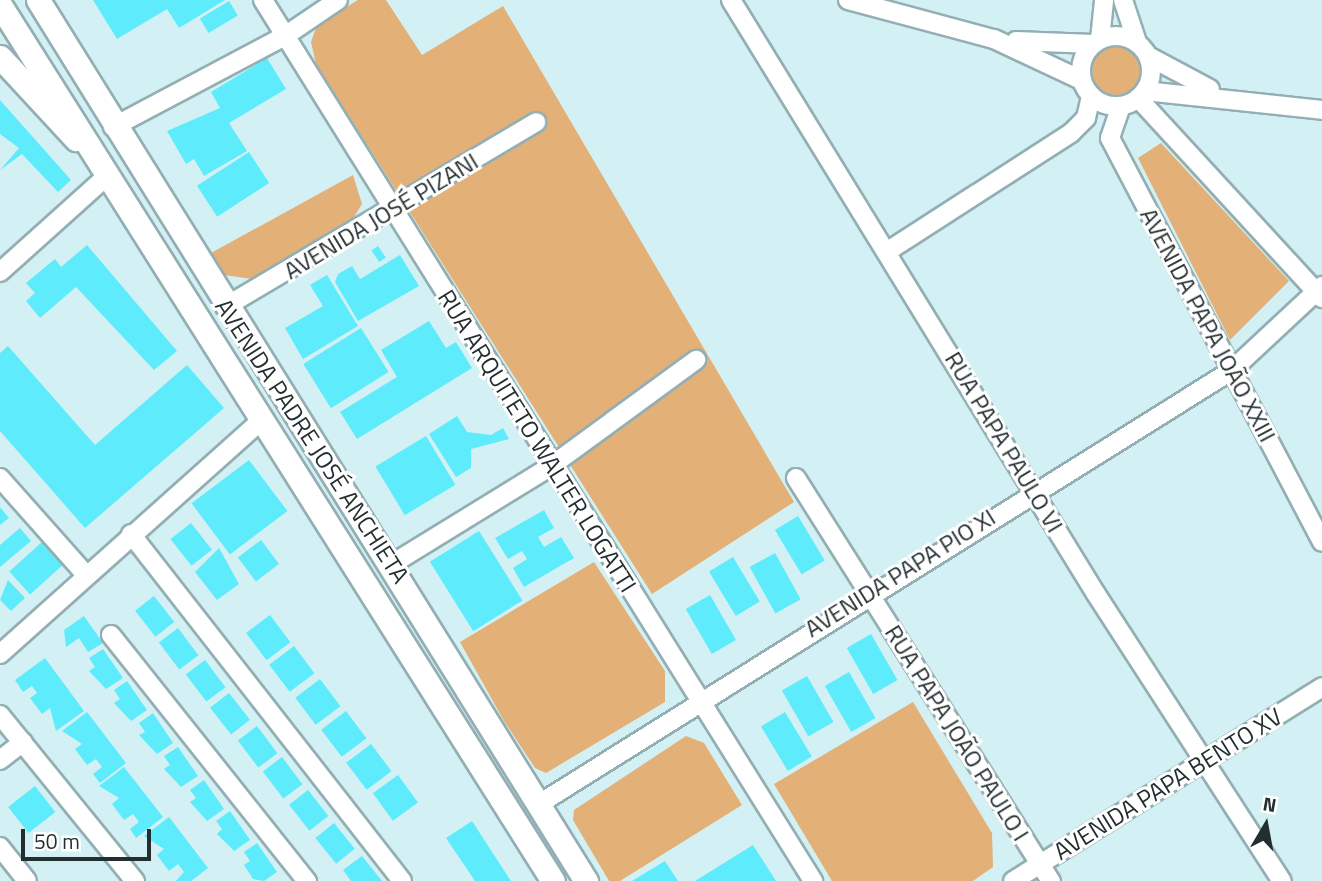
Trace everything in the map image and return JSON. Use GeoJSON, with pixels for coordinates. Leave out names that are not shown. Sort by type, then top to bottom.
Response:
{"type":"FeatureCollection","features":[{"type":"Feature","properties":{"kind":"main road","name":"AVENIDA PADRE JOSÉ ANCHIETA"},"geometry":{"type":"LineString","coordinates":[[38,0],[113,127],[225,307],[392,564],[586,881]]}},
{"type":"Feature","properties":{"kind":"main road","name":"AVENIDA PADRE JOSÉ ANCHIETA"},"geometry":{"type":"LineString","coordinates":[[0,5],[553,881]]}},
{"type":"Feature","properties":{"kind":"main road"},"geometry":{"type":"LineString","coordinates":[[0,57],[50,117],[91,152]]}},
{"type":"Feature","properties":{"kind":"street","name":"RUA ARQUITETO WALTER LOGATTI"},"geometry":{"type":"LineString","coordinates":[[262,0],[813,881]]}},
{"type":"Feature","properties":{"kind":"street"},"geometry":{"type":"LineString","coordinates":[[113,127],[285,36],[338,0]]}},
{"type":"Feature","properties":{"kind":"street","name":"RUA PAPA PAULO VI"},"geometry":{"type":"LineString","coordinates":[[731,0],[888,251],[1032,490],[1282,881]]}},
{"type":"Feature","properties":{"kind":"street"},"geometry":{"type":"LineString","coordinates":[[848,0],[994,39],[1082,80]]}},
{"type":"Feature","properties":{"kind":"street"},"geometry":{"type":"LineString","coordinates":[[888,251],[1072,133],[1086,118],[1091,96],[1082,80],[1082,60],[1097,41],[1104,0]]}},
{"type":"Feature","properties":{"kind":"street"},"geometry":{"type":"LineString","coordinates":[[1123,0],[1142,49],[1142,94],[1320,292]]}},
{"type":"Feature","properties":{"kind":"street"},"geometry":{"type":"LineString","coordinates":[[994,39],[1097,41],[1119,36],[1223,95]]}},
{"type":"Feature","properties":{"kind":"street"},"geometry":{"type":"LineString","coordinates":[[1091,96],[1121,106],[1142,94],[1223,95],[1322,110]]}},
{"type":"Feature","properties":{"kind":"street","name":"AVENIDA PAPA JOÃO XXIII"},"geometry":{"type":"LineString","coordinates":[[1121,106],[1110,138],[1322,542]]}},
{"type":"Feature","properties":{"kind":"street","name":"AVENIDA JOSÉ PIZANI"},"geometry":{"type":"LineString","coordinates":[[225,307],[395,211],[536,122]]}},
{"type":"Feature","properties":{"kind":"street"},"geometry":{"type":"LineString","coordinates":[[0,272],[107,176]]}},
{"type":"Feature","properties":{"kind":"street","name":"AVENIDA PAPA PIO XI"},"geometry":{"type":"LineString","coordinates":[[539,804],[867,593],[1231,371],[1320,292]]}},
{"type":"Feature","properties":{"kind":"street"},"geometry":{"type":"LineString","coordinates":[[392,564],[551,466],[696,360]]}},
{"type":"Feature","properties":{"kind":"street"},"geometry":{"type":"LineString","coordinates":[[0,654],[131,534],[262,420]]}},
{"type":"Feature","properties":{"kind":"street"},"geometry":{"type":"LineString","coordinates":[[0,478],[86,575]]}},
{"type":"Feature","properties":{"kind":"street","name":"RUA PAPA JOÃO PAULO I"},"geometry":{"type":"LineString","coordinates":[[796,478],[1051,881]]}},
{"type":"Feature","properties":{"kind":"street"},"geometry":{"type":"LineString","coordinates":[[131,534],[402,881]]}},
{"type":"Feature","properties":{"kind":"street"},"geometry":{"type":"LineString","coordinates":[[111,635],[307,881]]}},
{"type":"Feature","properties":{"kind":"street","name":"AVENIDA PAPA BENTO XV"},"geometry":{"type":"LineString","coordinates":[[1013,881],[1322,687]]}},
{"type":"Feature","properties":{"kind":"street"},"geometry":{"type":"LineString","coordinates":[[0,715],[135,881]]}},
{"type":"Feature","properties":{"kind":"street"},"geometry":{"type":"LineString","coordinates":[[0,761],[23,742]]}},
{"type":"Feature","properties":{"kind":"street"},"geometry":{"type":"LineString","coordinates":[[0,847],[27,881]]}},
{"type":"Feature","properties":{"kind":"shaded area"},"geometry":{"type":"Polygon","coordinates":[[[358,0],[386,0],[422,55],[503,6],[794,502],[652,594],[316,64],[311,42],[317,25],[358,0]]]}},
{"type":"Feature","properties":{"kind":"shaded area"},"geometry":{"type":"Polygon","coordinates":[[[1115,43],[1125,45],[1133,51],[1139,59],[1139,79],[1133,87],[1125,93],[1115,95],[1105,93],[1097,87],[1091,79],[1089,69],[1091,59],[1097,51],[1105,45],[1115,43]]]}},
{"type":"Feature","properties":{"kind":"shaded area"},"geometry":{"type":"Polygon","coordinates":[[[1161,143],[1289,281],[1230,340],[1138,158],[1161,143]]]}},
{"type":"Feature","properties":{"kind":"shaded area"},"geometry":{"type":"Polygon","coordinates":[[[353,175],[362,204],[353,219],[252,279],[224,275],[211,253],[353,175]]]}},
{"type":"Feature","properties":{"kind":"shaded area"},"geometry":{"type":"Polygon","coordinates":[[[594,562],[665,671],[665,702],[546,773],[535,768],[504,721],[460,642],[594,562]]]}},
{"type":"Feature","properties":{"kind":"shaded area"},"geometry":{"type":"Polygon","coordinates":[[[913,702],[992,833],[993,867],[973,881],[832,881],[774,784],[913,702]]]}},
{"type":"Feature","properties":{"kind":"shaded area"},"geometry":{"type":"Polygon","coordinates":[[[686,736],[704,743],[742,805],[620,881],[609,881],[573,820],[574,810],[686,736]]]}},
{"type":"Feature","properties":{"kind":"building"},"geometry":{"type":"Polygon","coordinates":[[[93,0],[225,0],[179,28],[167,9],[117,39],[93,0]]]}},
{"type":"Feature","properties":{"kind":"building"},"geometry":{"type":"Polygon","coordinates":[[[229,1],[238,16],[209,33],[200,19],[229,1]]]}},
{"type":"Feature","properties":{"kind":"building"},"geometry":{"type":"Polygon","coordinates":[[[267,58],[286,89],[229,123],[247,151],[204,176],[194,159],[186,164],[167,131],[220,108],[211,92],[267,58]]]}},
{"type":"Feature","properties":{"kind":"building"},"geometry":{"type":"Polygon","coordinates":[[[0,100],[71,180],[58,192],[22,154],[0,170],[19,148],[0,134],[0,100]]]}},
{"type":"Feature","properties":{"kind":"building"},"geometry":{"type":"Polygon","coordinates":[[[249,152],[269,183],[217,217],[197,186],[249,152]]]}},
{"type":"Feature","properties":{"kind":"building"},"geometry":{"type":"Polygon","coordinates":[[[87,245],[177,351],[154,370],[76,287],[40,318],[26,301],[35,293],[26,283],[55,259],[61,267],[87,245]]]}},
{"type":"Feature","properties":{"kind":"building"},"geometry":{"type":"Polygon","coordinates":[[[378,246],[386,258],[379,262],[371,250],[378,246]]]}},
{"type":"Feature","properties":{"kind":"building"},"geometry":{"type":"Polygon","coordinates":[[[400,255],[419,286],[358,321],[335,282],[338,274],[352,266],[360,279],[400,255]]]}},
{"type":"Feature","properties":{"kind":"building"},"geometry":{"type":"Polygon","coordinates":[[[327,275],[358,326],[303,359],[285,328],[323,306],[310,285],[327,275]]]}},
{"type":"Feature","properties":{"kind":"building"},"geometry":{"type":"Polygon","coordinates":[[[429,321],[446,348],[456,342],[472,368],[357,439],[340,412],[397,377],[381,350],[429,321]]]}},
{"type":"Feature","properties":{"kind":"building"},"geometry":{"type":"Polygon","coordinates":[[[361,328],[389,372],[331,408],[303,364],[361,328]]]}},
{"type":"Feature","properties":{"kind":"building"},"geometry":{"type":"Polygon","coordinates":[[[8,346],[95,445],[187,365],[224,408],[85,528],[0,431],[0,353],[8,346]]]}},
{"type":"Feature","properties":{"kind":"building"},"geometry":{"type":"Polygon","coordinates":[[[457,416],[467,432],[491,435],[503,428],[509,439],[471,449],[471,468],[456,477],[429,434],[457,416]]]}},
{"type":"Feature","properties":{"kind":"building"},"geometry":{"type":"Polygon","coordinates":[[[426,436],[455,485],[405,515],[375,466],[426,436]]]}},
{"type":"Feature","properties":{"kind":"building"},"geometry":{"type":"Polygon","coordinates":[[[249,460],[288,511],[230,554],[191,503],[249,460]]]}},
{"type":"Feature","properties":{"kind":"building"},"geometry":{"type":"Polygon","coordinates":[[[0,507],[9,518],[0,525],[0,507]]]}},
{"type":"Feature","properties":{"kind":"building"},"geometry":{"type":"Polygon","coordinates":[[[544,510],[554,528],[538,537],[544,547],[561,537],[574,558],[524,587],[513,568],[527,559],[522,551],[508,559],[495,538],[544,510]]]}},
{"type":"Feature","properties":{"kind":"building"},"geometry":{"type":"Polygon","coordinates":[[[798,516],[825,561],[802,574],[775,530],[798,516]]]}},
{"type":"Feature","properties":{"kind":"building"},"geometry":{"type":"Polygon","coordinates":[[[191,523],[212,550],[191,566],[171,539],[191,523]]]}},
{"type":"Feature","properties":{"kind":"building"},"geometry":{"type":"Polygon","coordinates":[[[20,528],[31,541],[0,567],[0,545],[20,528]]]}},
{"type":"Feature","properties":{"kind":"building"},"geometry":{"type":"Polygon","coordinates":[[[479,531],[522,601],[473,631],[430,562],[479,531]]]}},
{"type":"Feature","properties":{"kind":"building"},"geometry":{"type":"Polygon","coordinates":[[[261,540],[279,564],[256,581],[238,557],[261,540]]]}},
{"type":"Feature","properties":{"kind":"building"},"geometry":{"type":"Polygon","coordinates":[[[42,542],[63,565],[30,594],[9,571],[42,542]]]}},
{"type":"Feature","properties":{"kind":"building"},"geometry":{"type":"Polygon","coordinates":[[[219,548],[239,584],[217,600],[195,572],[219,548]]]}},
{"type":"Feature","properties":{"kind":"building"},"geometry":{"type":"Polygon","coordinates":[[[775,553],[801,599],[775,613],[750,567],[775,553]]]}},
{"type":"Feature","properties":{"kind":"building"},"geometry":{"type":"Polygon","coordinates":[[[733,557],[760,602],[736,616],[709,571],[733,557]]]}},
{"type":"Feature","properties":{"kind":"building"},"geometry":{"type":"Polygon","coordinates":[[[8,580],[25,598],[11,611],[0,600],[8,580]]]}},
{"type":"Feature","properties":{"kind":"building"},"geometry":{"type":"Polygon","coordinates":[[[710,595],[736,640],[712,654],[686,609],[710,595]]]}},
{"type":"Feature","properties":{"kind":"building"},"geometry":{"type":"Polygon","coordinates":[[[154,596],[174,622],[155,637],[135,611],[154,596]]]}},
{"type":"Feature","properties":{"kind":"building"},"geometry":{"type":"Polygon","coordinates":[[[270,615],[290,642],[267,660],[246,633],[270,615]]]}},
{"type":"Feature","properties":{"kind":"building"},"geometry":{"type":"Polygon","coordinates":[[[84,616],[103,643],[88,652],[79,638],[66,647],[64,630],[84,616]]]}},
{"type":"Feature","properties":{"kind":"building"},"geometry":{"type":"Polygon","coordinates":[[[178,628],[198,655],[179,670],[159,642],[178,628]]]}},
{"type":"Feature","properties":{"kind":"building"},"geometry":{"type":"Polygon","coordinates":[[[871,634],[898,680],[873,694],[847,648],[871,634]]]}},
{"type":"Feature","properties":{"kind":"building"},"geometry":{"type":"Polygon","coordinates":[[[294,646],[314,673],[290,692],[269,665],[294,646]]]}},
{"type":"Feature","properties":{"kind":"building"},"geometry":{"type":"Polygon","coordinates":[[[103,649],[123,678],[106,689],[89,671],[95,667],[89,658],[103,649]]]}},
{"type":"Feature","properties":{"kind":"building"},"geometry":{"type":"Polygon","coordinates":[[[45,658],[84,711],[56,731],[50,708],[42,714],[30,698],[37,693],[32,686],[23,692],[15,680],[45,658]]]}},
{"type":"Feature","properties":{"kind":"building"},"geometry":{"type":"Polygon","coordinates":[[[205,660],[225,687],[206,702],[186,674],[205,660]]]}},
{"type":"Feature","properties":{"kind":"building"},"geometry":{"type":"Polygon","coordinates":[[[849,672],[876,718],[851,732],[825,686],[849,672]]]}},
{"type":"Feature","properties":{"kind":"building"},"geometry":{"type":"Polygon","coordinates":[[[807,676],[834,722],[808,736],[782,690],[807,676]]]}},
{"type":"Feature","properties":{"kind":"building"},"geometry":{"type":"Polygon","coordinates":[[[320,679],[340,706],[316,725],[295,698],[320,679]]]}},
{"type":"Feature","properties":{"kind":"building"},"geometry":{"type":"Polygon","coordinates":[[[127,681],[147,710],[131,721],[114,703],[120,699],[114,690],[127,681]]]}},
{"type":"Feature","properties":{"kind":"building"},"geometry":{"type":"Polygon","coordinates":[[[229,693],[250,720],[231,735],[210,708],[229,693]]]}},
{"type":"Feature","properties":{"kind":"building"},"geometry":{"type":"Polygon","coordinates":[[[346,711],[366,738],[342,757],[321,730],[346,711]]]}},
{"type":"Feature","properties":{"kind":"building"},"geometry":{"type":"Polygon","coordinates":[[[87,712],[126,763],[100,783],[93,774],[102,767],[96,759],[87,765],[75,749],[82,744],[62,731],[87,712]]]}},
{"type":"Feature","properties":{"kind":"building"},"geometry":{"type":"Polygon","coordinates":[[[785,712],[812,757],[788,771],[761,726],[785,712]]]}},
{"type":"Feature","properties":{"kind":"building"},"geometry":{"type":"Polygon","coordinates":[[[153,713],[173,743],[157,754],[139,735],[145,732],[139,723],[153,713]]]}},
{"type":"Feature","properties":{"kind":"building"},"geometry":{"type":"Polygon","coordinates":[[[257,726],[277,753],[258,768],[238,740],[257,726]]]}},
{"type":"Feature","properties":{"kind":"building"},"geometry":{"type":"Polygon","coordinates":[[[371,744],[391,771],[367,790],[346,763],[371,744]]]}},
{"type":"Feature","properties":{"kind":"building"},"geometry":{"type":"Polygon","coordinates":[[[178,747],[198,776],[181,787],[164,769],[170,765],[164,756],[178,747]]]}},
{"type":"Feature","properties":{"kind":"building"},"geometry":{"type":"Polygon","coordinates":[[[282,757],[302,784],[283,799],[263,771],[282,757]]]}},
{"type":"Feature","properties":{"kind":"building"},"geometry":{"type":"Polygon","coordinates":[[[124,767],[163,817],[136,838],[130,829],[139,822],[133,814],[124,820],[112,804],[119,798],[99,786],[124,767]]]}},
{"type":"Feature","properties":{"kind":"building"},"geometry":{"type":"Polygon","coordinates":[[[398,775],[418,803],[393,821],[373,793],[398,775]]]}},
{"type":"Feature","properties":{"kind":"building"},"geometry":{"type":"Polygon","coordinates":[[[204,780],[224,809],[207,821],[190,802],[196,798],[190,790],[204,780]]]}},
{"type":"Feature","properties":{"kind":"building"},"geometry":{"type":"Polygon","coordinates":[[[35,786],[55,812],[29,833],[8,807],[35,786]]]}},
{"type":"Feature","properties":{"kind":"building"},"geometry":{"type":"Polygon","coordinates":[[[308,790],[328,816],[309,831],[289,805],[308,790]]]}},
{"type":"Feature","properties":{"kind":"building"},"geometry":{"type":"Polygon","coordinates":[[[230,811],[250,840],[234,851],[217,834],[222,829],[216,821],[230,811]]]}},
{"type":"Feature","properties":{"kind":"building"},"geometry":{"type":"Polygon","coordinates":[[[169,817],[208,868],[191,881],[176,881],[184,872],[178,864],[169,871],[157,855],[164,849],[144,836],[169,817]]]}},
{"type":"Feature","properties":{"kind":"building"},"geometry":{"type":"Polygon","coordinates":[[[472,821],[511,881],[475,881],[446,838],[472,821]]]}},
{"type":"Feature","properties":{"kind":"building"},"geometry":{"type":"Polygon","coordinates":[[[334,823],[355,849],[336,864],[315,838],[334,823]]]}},
{"type":"Feature","properties":{"kind":"building"},"geometry":{"type":"Polygon","coordinates":[[[257,843],[277,872],[264,881],[253,879],[244,865],[250,861],[244,852],[257,843]]]}},
{"type":"Feature","properties":{"kind":"building"},"geometry":{"type":"Polygon","coordinates":[[[753,845],[776,881],[695,881],[753,845]]]}},
{"type":"Feature","properties":{"kind":"building"},"geometry":{"type":"Polygon","coordinates":[[[362,856],[382,881],[351,881],[343,870],[362,856]]]}},
{"type":"Feature","properties":{"kind":"building"},"geometry":{"type":"Polygon","coordinates":[[[665,861],[678,881],[632,881],[665,861]]]}}]}
